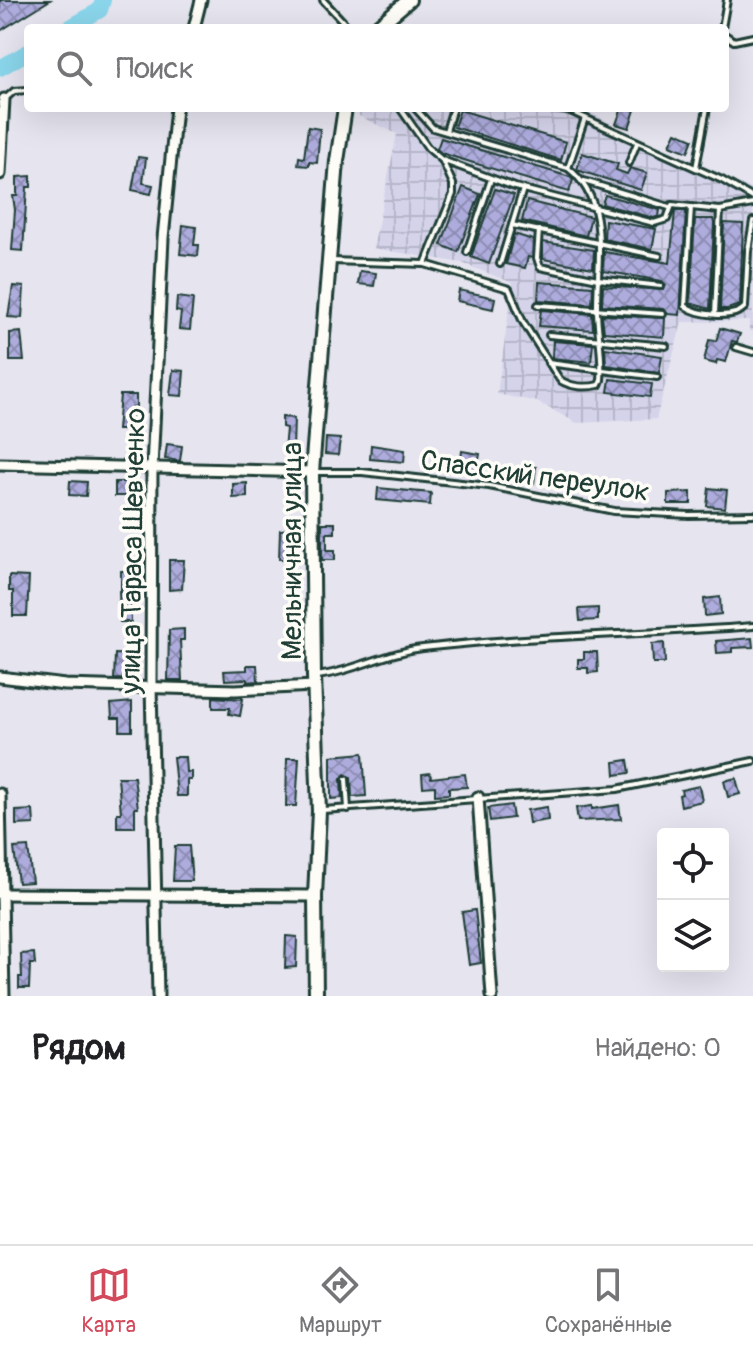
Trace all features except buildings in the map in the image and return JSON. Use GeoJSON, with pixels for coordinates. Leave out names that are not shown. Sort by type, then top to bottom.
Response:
{"type":"FeatureCollection","features":[{"type":"Feature","properties":{"kind":"main road"},"geometry":{"type":"LineString","coordinates":[[382,24],[409,0]]}},
{"type":"Feature","properties":{"kind":"main road","name":"Мельничная улица"},"geometry":{"type":"LineString","coordinates":[[316,996],[315,896],[319,811],[312,472],[328,261],[344,112]]}},
{"type":"Feature","properties":{"kind":"street"},"geometry":{"type":"LineString","coordinates":[[195,24],[201,0]]}},
{"type":"Feature","properties":{"kind":"street"},"geometry":{"type":"LineString","coordinates":[[0,174],[4,99]]}},
{"type":"Feature","properties":{"kind":"street","name":"улица Тараса Шевченко"},"geometry":{"type":"LineString","coordinates":[[158,996],[151,686],[152,468],[163,238],[176,112]]}},
{"type":"Feature","properties":{"kind":"street"},"geometry":{"type":"LineString","coordinates":[[0,464],[312,472]]}},
{"type":"Feature","properties":{"kind":"street"},"geometry":{"type":"LineString","coordinates":[[0,677],[65,685],[235,690],[314,681]]}},
{"type":"Feature","properties":{"kind":"street"},"geometry":{"type":"LineString","coordinates":[[0,794],[4,996]]}},
{"type":"Feature","properties":{"kind":"street"},"geometry":{"type":"LineString","coordinates":[[478,797],[492,996]]}},
{"type":"Feature","properties":{"kind":"street"},"geometry":{"type":"LineString","coordinates":[[1,894],[315,896]]}},
{"type":"Feature","properties":{"kind":"lane"},"geometry":{"type":"LineString","coordinates":[[323,0],[345,24]]}},
{"type":"Feature","properties":{"kind":"lane"},"geometry":{"type":"LineString","coordinates":[[723,24],[727,0]]}},
{"type":"Feature","properties":{"kind":"lane"},"geometry":{"type":"LineString","coordinates":[[729,38],[734,41],[753,37]]}},
{"type":"Feature","properties":{"kind":"lane"},"geometry":{"type":"LineString","coordinates":[[4,99],[14,91],[24,90]]}},
{"type":"Feature","properties":{"kind":"lane"},"geometry":{"type":"LineString","coordinates":[[403,112],[428,148],[442,160],[491,179],[654,223],[667,219],[669,207]]}},
{"type":"Feature","properties":{"kind":"lane"},"geometry":{"type":"LineString","coordinates":[[328,261],[425,264],[509,289],[523,322],[560,380],[580,386],[599,385],[602,370],[597,310],[599,224],[596,208],[581,180],[568,168],[433,128],[419,112]]}},
{"type":"Feature","properties":{"kind":"lane"},"geometry":{"type":"LineString","coordinates":[[446,131],[452,112]]}},
{"type":"Feature","properties":{"kind":"lane"},"geometry":{"type":"LineString","coordinates":[[572,112],[696,168],[753,201]]}},
{"type":"Feature","properties":{"kind":"lane"},"geometry":{"type":"LineString","coordinates":[[696,168],[706,112]]}},
{"type":"Feature","properties":{"kind":"lane"},"geometry":{"type":"LineString","coordinates":[[568,168],[585,118]]}},
{"type":"Feature","properties":{"kind":"lane"},"geometry":{"type":"LineString","coordinates":[[629,163],[637,143]]}},
{"type":"Feature","properties":{"kind":"lane"},"geometry":{"type":"LineString","coordinates":[[425,264],[453,194],[453,184],[442,160]]}},
{"type":"Feature","properties":{"kind":"lane"},"geometry":{"type":"LineString","coordinates":[[467,252],[491,179]]}},
{"type":"Feature","properties":{"kind":"lane"},"geometry":{"type":"LineString","coordinates":[[581,180],[669,207],[720,210],[753,201]]}},
{"type":"Feature","properties":{"kind":"lane"},"geometry":{"type":"LineString","coordinates":[[500,264],[523,189]]}},
{"type":"Feature","properties":{"kind":"lane"},"geometry":{"type":"LineString","coordinates":[[691,207],[685,306],[692,311],[738,314],[745,307],[753,221]]}},
{"type":"Feature","properties":{"kind":"lane"},"geometry":{"type":"LineString","coordinates":[[715,314],[720,210]]}},
{"type":"Feature","properties":{"kind":"lane"},"geometry":{"type":"LineString","coordinates":[[512,225],[659,256]]}},
{"type":"Feature","properties":{"kind":"lane"},"geometry":{"type":"LineString","coordinates":[[539,230],[537,264],[540,267],[598,279],[661,286]]}},
{"type":"Feature","properties":{"kind":"lane"},"geometry":{"type":"LineString","coordinates":[[538,305],[663,314]]}},
{"type":"Feature","properties":{"kind":"lane"},"geometry":{"type":"LineString","coordinates":[[549,335],[666,346]]}},
{"type":"Feature","properties":{"kind":"lane"},"geometry":{"type":"LineString","coordinates":[[736,347],[753,352]]}},
{"type":"Feature","properties":{"kind":"lane"},"geometry":{"type":"LineString","coordinates":[[548,363],[657,377]]}},
{"type":"Feature","properties":{"kind":"lane","name":"Спасский переулок"},"geometry":{"type":"LineString","coordinates":[[312,472],[362,472],[489,486],[614,511],[753,514]]}},
{"type":"Feature","properties":{"kind":"lane"},"geometry":{"type":"LineString","coordinates":[[314,681],[419,648],[515,639],[753,626]]}},
{"type":"Feature","properties":{"kind":"lane"},"geometry":{"type":"LineString","coordinates":[[319,811],[617,789],[753,761]]}},
{"type":"Feature","properties":{"kind":"lane"},"geometry":{"type":"LineString","coordinates":[[346,779],[348,809]]}},
{"type":"Feature","properties":{"kind":"shaded area"},"geometry":{"type":"Polygon","coordinates":[[[358,112],[589,112],[753,190],[753,331],[749,331],[749,321],[682,322],[656,419],[577,423],[538,402],[497,394],[513,283],[462,263],[373,248],[397,134],[359,116],[358,112]]]}},
{"type":"Feature","properties":{"kind":"waterway"},"geometry":{"type":"LineString","coordinates":[[76,24],[100,10],[103,0]]}},
{"type":"Feature","properties":{"kind":"waterway"},"geometry":{"type":"LineString","coordinates":[[0,68],[24,54]]}}]}
